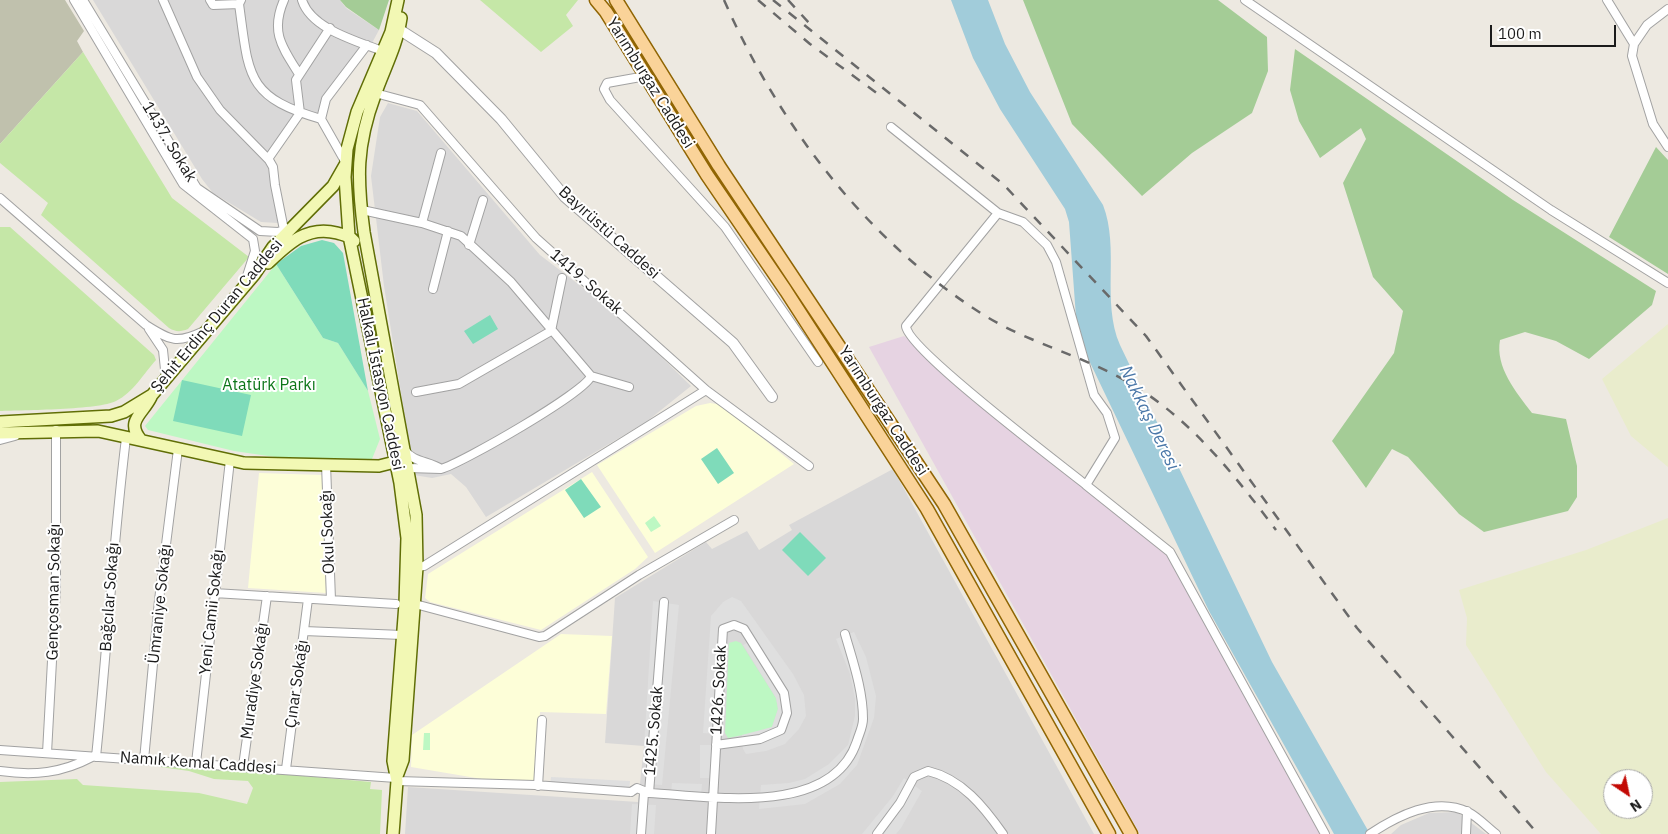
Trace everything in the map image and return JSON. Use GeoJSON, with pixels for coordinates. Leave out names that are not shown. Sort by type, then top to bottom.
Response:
{"type":"FeatureCollection","features":[{"type":"Feature","properties":{"kind":"main road","name":"Halkalı İstasyon Caddesi"},"geometry":{"type":"LineString","coordinates":[[396,780],[403,760],[407,538],[400,482],[349,236],[345,185],[346,163],[357,112],[395,21],[398,0]]}},
{"type":"Feature","properties":{"kind":"main road","name":"Halkalı İstasyon Caddesi"},"geometry":{"type":"LineString","coordinates":[[393,834],[396,780],[393,761],[402,635],[405,604],[417,567],[416,515],[364,232],[358,182],[361,142],[375,93],[400,30],[404,0]]}},
{"type":"Feature","properties":{"kind":"main road","name":"Yarımburgaz Caddesi"},"geometry":{"type":"LineString","coordinates":[[596,0],[606,12],[707,175],[791,299],[927,509],[1108,834]]}},
{"type":"Feature","properties":{"kind":"main road","name":"Yarımburgaz Caddesi"},"geometry":{"type":"LineString","coordinates":[[616,0],[719,166],[944,504],[1131,834]]}},
{"type":"Feature","properties":{"kind":"main road"},"geometry":{"type":"LineString","coordinates":[[646,76],[659,68]]}},
{"type":"Feature","properties":{"kind":"main road","name":"Şehit Erdinç Duran Caddesi"},"geometry":{"type":"LineString","coordinates":[[0,422],[110,416],[124,412],[152,396],[254,275],[272,247],[333,186],[346,163]]}},
{"type":"Feature","properties":{"kind":"main road"},"geometry":{"type":"LineString","coordinates":[[254,275],[287,245],[303,234],[325,231],[349,236],[358,244],[361,253],[378,336],[386,352]]}},
{"type":"Feature","properties":{"kind":"main road"},"geometry":{"type":"LineString","coordinates":[[141,440],[134,430],[134,424],[152,396]]}},
{"type":"Feature","properties":{"kind":"main road"},"geometry":{"type":"LineString","coordinates":[[108,434],[117,433],[121,424],[118,418],[110,416]]}},
{"type":"Feature","properties":{"kind":"main road"},"geometry":{"type":"LineString","coordinates":[[0,433],[56,430],[98,431],[244,463],[379,466],[395,462],[403,447]]}},
{"type":"Feature","properties":{"kind":"street"},"geometry":{"type":"LineString","coordinates":[[74,0],[183,184],[253,239],[255,251],[252,268],[242,289]]}},
{"type":"Feature","properties":{"kind":"street","name":"1437. Sokak"},"geometry":{"type":"LineString","coordinates":[[83,0],[197,188],[260,231],[271,232],[289,228]]}},
{"type":"Feature","properties":{"kind":"street"},"geometry":{"type":"LineString","coordinates":[[162,0],[198,77],[220,110],[268,159],[273,167],[275,185],[289,228]]}},
{"type":"Feature","properties":{"kind":"street"},"geometry":{"type":"LineString","coordinates":[[210,0],[213,5],[240,2],[246,60],[266,95],[285,108],[321,119]]}},
{"type":"Feature","properties":{"kind":"street"},"geometry":{"type":"LineString","coordinates":[[284,0],[277,17],[280,45],[299,74]]}},
{"type":"Feature","properties":{"kind":"street"},"geometry":{"type":"LineString","coordinates":[[302,0],[304,7],[318,21],[382,51]]}},
{"type":"Feature","properties":{"kind":"street"},"geometry":{"type":"LineString","coordinates":[[1245,0],[1551,210],[1668,284]]}},
{"type":"Feature","properties":{"kind":"street"},"geometry":{"type":"LineString","coordinates":[[1607,0],[1634,44]]}},
{"type":"Feature","properties":{"kind":"street"},"geometry":{"type":"LineString","coordinates":[[1668,9],[1647,25],[1634,44],[1632,56],[1653,124],[1668,147]]}},
{"type":"Feature","properties":{"kind":"street"},"geometry":{"type":"LineString","coordinates":[[268,159],[300,113],[296,80],[330,28]]}},
{"type":"Feature","properties":{"kind":"street","name":"Bayırüstü Caddesi"},"geometry":{"type":"LineString","coordinates":[[400,30],[436,53],[488,106],[565,197],[733,343],[772,397]]}},
{"type":"Feature","properties":{"kind":"street"},"geometry":{"type":"LineString","coordinates":[[346,163],[321,119],[326,99],[367,45]]}},
{"type":"Feature","properties":{"kind":"street"},"geometry":{"type":"LineString","coordinates":[[646,76],[607,83],[604,89],[610,100],[725,227],[818,362]]}},
{"type":"Feature","properties":{"kind":"street","name":"1419. Sokak"},"geometry":{"type":"LineString","coordinates":[[375,93],[420,105],[536,238],[706,390],[809,466]]}},
{"type":"Feature","properties":{"kind":"street"},"geometry":{"type":"LineString","coordinates":[[891,127],[998,212],[1023,222],[1047,245],[1056,262],[1094,395],[1107,414],[1115,438],[1086,485]]}},
{"type":"Feature","properties":{"kind":"street"},"geometry":{"type":"LineString","coordinates":[[422,223],[441,153]]}},
{"type":"Feature","properties":{"kind":"street"},"geometry":{"type":"LineString","coordinates":[[0,198],[146,325],[169,339],[180,341],[209,329]]}},
{"type":"Feature","properties":{"kind":"street"},"geometry":{"type":"LineString","coordinates":[[469,244],[483,200]]}},
{"type":"Feature","properties":{"kind":"street"},"geometry":{"type":"LineString","coordinates":[[362,210],[422,223],[461,236],[511,282],[591,376],[629,387]]}},
{"type":"Feature","properties":{"kind":"street"},"geometry":{"type":"LineString","coordinates":[[998,212],[906,326],[906,329],[912,340],[946,372],[1170,552],[1325,834]]}},
{"type":"Feature","properties":{"kind":"street"},"geometry":{"type":"LineString","coordinates":[[433,290],[448,231]]}},
{"type":"Feature","properties":{"kind":"street"},"geometry":{"type":"LineString","coordinates":[[416,392],[459,384],[551,331],[562,278]]}},
{"type":"Feature","properties":{"kind":"street"},"geometry":{"type":"LineString","coordinates":[[146,325],[164,350],[166,378]]}},
{"type":"Feature","properties":{"kind":"street"},"geometry":{"type":"LineString","coordinates":[[408,468],[432,471],[467,458],[585,386],[591,376]]}},
{"type":"Feature","properties":{"kind":"street"},"geometry":{"type":"LineString","coordinates":[[417,567],[424,566],[706,390]]}},
{"type":"Feature","properties":{"kind":"street","name":"Gençosman Sokağı"},"geometry":{"type":"LineString","coordinates":[[47,753],[56,587],[56,430]]}},
{"type":"Feature","properties":{"kind":"street"},"geometry":{"type":"LineString","coordinates":[[0,440],[37,431]]}},
{"type":"Feature","properties":{"kind":"street","name":"Bağcılar Sokağı"},"geometry":{"type":"LineString","coordinates":[[95,756],[114,572],[115,525],[126,438]]}},
{"type":"Feature","properties":{"kind":"street"},"geometry":{"type":"LineString","coordinates":[[403,447],[410,457],[432,463],[441,469]]}},
{"type":"Feature","properties":{"kind":"street","name":"Ümraniye Sokağı"},"geometry":{"type":"LineString","coordinates":[[144,760],[159,600],[178,449]]}},
{"type":"Feature","properties":{"kind":"street","name":"Yeni Camii Sokağı"},"geometry":{"type":"LineString","coordinates":[[196,763],[230,460]]}},
{"type":"Feature","properties":{"kind":"street","name":"Okul Sokağı"},"geometry":{"type":"LineString","coordinates":[[326,464],[331,600]]}},
{"type":"Feature","properties":{"kind":"street"},"geometry":{"type":"LineString","coordinates":[[214,593],[405,604],[539,637],[545,636],[639,575],[734,520]]}},
{"type":"Feature","properties":{"kind":"street","name":"Muradiye Sokağı"},"geometry":{"type":"LineString","coordinates":[[243,766],[267,596]]}},
{"type":"Feature","properties":{"kind":"street","name":"Çınar Sokağı"},"geometry":{"type":"LineString","coordinates":[[286,769],[308,599]]}},
{"type":"Feature","properties":{"kind":"street","name":"1425. Sokak"},"geometry":{"type":"LineString","coordinates":[[641,834],[664,602]]}},
{"type":"Feature","properties":{"kind":"street","name":"1426. Sokak"},"geometry":{"type":"LineString","coordinates":[[711,834],[715,796],[716,745],[723,629],[734,624],[744,630],[784,692],[787,713],[781,730],[772,735],[716,745]]}},
{"type":"Feature","properties":{"kind":"street"},"geometry":{"type":"LineString","coordinates":[[304,631],[402,635]]}},
{"type":"Feature","properties":{"kind":"street","name":"1425. Sokak"},"geometry":{"type":"LineString","coordinates":[[396,780],[631,792],[636,797],[646,793],[715,796],[787,796],[812,788],[835,775],[852,755],[863,722],[861,689],[845,634]]}},
{"type":"Feature","properties":{"kind":"street"},"geometry":{"type":"LineString","coordinates":[[538,786],[542,720]]}},
{"type":"Feature","properties":{"kind":"street","name":"Namık Kemal Caddesi"},"geometry":{"type":"LineString","coordinates":[[0,750],[286,769],[396,780]]}},
{"type":"Feature","properties":{"kind":"street"},"geometry":{"type":"LineString","coordinates":[[0,771],[44,773],[65,770],[95,756]]}},
{"type":"Feature","properties":{"kind":"street"},"geometry":{"type":"LineString","coordinates":[[877,834],[900,803],[914,777],[928,771],[951,778],[986,810],[1003,834]]}},
{"type":"Feature","properties":{"kind":"street"},"geometry":{"type":"LineString","coordinates":[[1370,834],[1381,831],[1397,817],[1418,810],[1443,806],[1467,811],[1496,834]]}},
{"type":"Feature","properties":{"kind":"street"},"geometry":{"type":"LineString","coordinates":[[1466,834],[1467,811]]}},
{"type":"Feature","properties":{"kind":"shaded area"},"geometry":{"type":"Polygon","coordinates":[[[0,0],[65,0],[84,31],[77,41],[83,52],[0,144],[0,0]]]}},
{"type":"Feature","properties":{"kind":"shaded area"},"geometry":{"type":"Polygon","coordinates":[[[93,0],[340,0],[346,8],[379,30],[372,43],[365,41],[324,97],[318,122],[302,117],[268,167],[278,223],[261,222],[213,193],[202,179],[93,0]]]}},
{"type":"Feature","properties":{"kind":"shaded area"},"geometry":{"type":"Polygon","coordinates":[[[388,103],[417,111],[540,255],[590,293],[642,338],[691,386],[646,422],[486,517],[466,487],[451,474],[432,478],[414,475],[384,286],[371,176],[380,117],[388,103]]]}},
{"type":"Feature","properties":{"kind":"shaded area"},"geometry":{"type":"Polygon","coordinates":[[[1668,324],[1668,467],[1631,436],[1602,379],[1668,324]]]}},
{"type":"Feature","properties":{"kind":"shaded area"},"geometry":{"type":"Polygon","coordinates":[[[904,336],[1176,555],[1330,834],[1140,834],[869,347],[904,336]]]}},
{"type":"Feature","properties":{"kind":"shaded area"},"geometry":{"type":"Polygon","coordinates":[[[710,403],[722,405],[794,464],[655,553],[597,465],[696,406],[710,403]]]}},
{"type":"Feature","properties":{"kind":"shaded area"},"geometry":{"type":"Polygon","coordinates":[[[893,469],[1094,834],[405,834],[408,787],[638,802],[644,746],[605,743],[615,598],[706,542],[712,549],[747,531],[759,550],[792,530],[789,525],[893,469]]]}},
{"type":"Feature","properties":{"kind":"shaded area"},"geometry":{"type":"Polygon","coordinates":[[[592,472],[648,557],[635,569],[541,630],[430,602],[425,598],[428,574],[592,472]]]}},
{"type":"Feature","properties":{"kind":"shaded area"},"geometry":{"type":"Polygon","coordinates":[[[259,473],[323,475],[326,593],[248,588],[259,473]]]}},
{"type":"Feature","properties":{"kind":"shaded area"},"geometry":{"type":"Polygon","coordinates":[[[1668,518],[1668,834],[1601,834],[1546,772],[1466,645],[1467,618],[1459,590],[1586,550],[1668,518]]]}},
{"type":"Feature","properties":{"kind":"shaded area"},"geometry":{"type":"Polygon","coordinates":[[[732,597],[741,601],[793,674],[804,695],[806,716],[799,729],[785,744],[766,751],[746,754],[743,749],[742,735],[772,727],[778,709],[776,698],[743,645],[751,641],[733,625],[723,629],[716,734],[703,733],[711,616],[723,602],[732,597]]]}},
{"type":"Feature","properties":{"kind":"shaded area"},"geometry":{"type":"Polygon","coordinates":[[[653,601],[679,605],[662,785],[649,784],[651,764],[643,763],[653,601]]]}},
{"type":"Feature","properties":{"kind":"shaded area"},"geometry":{"type":"Polygon","coordinates":[[[854,632],[866,657],[876,696],[874,718],[857,765],[840,784],[805,804],[759,809],[761,785],[789,783],[805,779],[829,764],[848,745],[855,716],[855,699],[850,674],[836,639],[854,632]]]}},
{"type":"Feature","properties":{"kind":"shaded area"},"geometry":{"type":"Polygon","coordinates":[[[561,634],[612,636],[606,714],[540,712],[537,780],[488,780],[411,767],[412,735],[561,634]]]}},
{"type":"Feature","properties":{"kind":"shaded area"},"geometry":{"type":"Polygon","coordinates":[[[700,745],[716,745],[716,778],[700,778],[700,745]]]}},
{"type":"Feature","properties":{"kind":"shaded area"},"geometry":{"type":"Polygon","coordinates":[[[551,777],[630,781],[629,792],[550,786],[551,777]]]}},
{"type":"Feature","properties":{"kind":"shaded area"},"geometry":{"type":"Polygon","coordinates":[[[904,778],[922,791],[901,828],[896,834],[862,834],[893,796],[904,778]]]}},
{"type":"Feature","properties":{"kind":"shaded area"},"geometry":{"type":"Polygon","coordinates":[[[672,783],[702,784],[701,795],[671,794],[672,783]]]}},
{"type":"Feature","properties":{"kind":"shaded area"},"geometry":{"type":"Polygon","coordinates":[[[632,804],[656,805],[654,834],[630,834],[632,804]]]}},
{"type":"Feature","properties":{"kind":"shaded area"},"geometry":{"type":"Polygon","coordinates":[[[1457,812],[1486,834],[1391,834],[1401,825],[1429,813],[1457,812]]]}},
{"type":"Feature","properties":{"kind":"green space"},"geometry":{"type":"Polygon","coordinates":[[[340,0],[389,0],[379,30],[346,7],[340,0]]]}},
{"type":"Feature","properties":{"kind":"green space"},"geometry":{"type":"Polygon","coordinates":[[[480,0],[578,0],[566,15],[573,26],[541,52],[480,0]]]}},
{"type":"Feature","properties":{"kind":"green space"},"geometry":{"type":"Polygon","coordinates":[[[1023,0],[1218,0],[1267,37],[1268,71],[1252,113],[1192,153],[1142,196],[1072,124],[1023,0]]]}},
{"type":"Feature","properties":{"kind":"green space"},"geometry":{"type":"Polygon","coordinates":[[[1295,49],[1513,200],[1656,291],[1652,305],[1589,359],[1556,341],[1525,332],[1500,340],[1501,360],[1508,379],[1532,413],[1566,419],[1577,466],[1577,497],[1568,511],[1484,532],[1459,514],[1408,457],[1392,449],[1366,488],[1332,441],[1394,353],[1403,311],[1373,277],[1343,183],[1366,139],[1361,128],[1320,158],[1299,121],[1290,90],[1295,49]]]}},
{"type":"Feature","properties":{"kind":"green space"},"geometry":{"type":"Polygon","coordinates":[[[83,52],[172,198],[249,257],[188,329],[183,331],[169,328],[41,215],[48,203],[0,163],[0,144],[83,52]]]}},
{"type":"Feature","properties":{"kind":"green space"},"geometry":{"type":"Polygon","coordinates":[[[1656,147],[1668,160],[1668,274],[1609,237],[1656,147]]]}},
{"type":"Feature","properties":{"kind":"green space"},"geometry":{"type":"Polygon","coordinates":[[[0,227],[10,227],[154,355],[156,360],[128,393],[116,401],[94,406],[0,411],[0,227]]]}},
{"type":"Feature","properties":{"kind":"green space"},"geometry":{"type":"Polygon","coordinates":[[[322,240],[334,243],[343,253],[368,391],[338,343],[323,338],[276,264],[301,246],[322,240]]]}},
{"type":"Feature","properties":{"kind":"green space","name":"Atatürk Parkı"},"geometry":{"type":"Polygon","coordinates":[[[276,264],[323,338],[338,343],[368,391],[380,439],[372,459],[282,458],[234,451],[148,430],[145,426],[276,264]]]}},
{"type":"Feature","properties":{"kind":"green space"},"geometry":{"type":"Polygon","coordinates":[[[490,315],[498,329],[473,344],[464,331],[490,315]]]}},
{"type":"Feature","properties":{"kind":"green space"},"geometry":{"type":"Polygon","coordinates":[[[182,380],[251,395],[242,436],[173,421],[182,380]]]}},
{"type":"Feature","properties":{"kind":"green space"},"geometry":{"type":"Polygon","coordinates":[[[717,448],[734,473],[718,484],[701,459],[717,448]]]}},
{"type":"Feature","properties":{"kind":"green space"},"geometry":{"type":"Polygon","coordinates":[[[581,479],[601,507],[584,518],[565,490],[581,479]]]}},
{"type":"Feature","properties":{"kind":"green space"},"geometry":{"type":"Polygon","coordinates":[[[654,516],[661,526],[651,532],[645,523],[654,516]]]}},
{"type":"Feature","properties":{"kind":"green space"},"geometry":{"type":"Polygon","coordinates":[[[800,532],[826,558],[808,576],[782,550],[800,532]]]}},
{"type":"Feature","properties":{"kind":"green space"},"geometry":{"type":"Polygon","coordinates":[[[736,641],[741,643],[776,698],[778,709],[772,727],[728,738],[725,733],[729,643],[736,641]]]}},
{"type":"Feature","properties":{"kind":"green space"},"geometry":{"type":"Polygon","coordinates":[[[424,733],[430,733],[430,750],[423,750],[424,733]]]}},
{"type":"Feature","properties":{"kind":"green space"},"geometry":{"type":"Polygon","coordinates":[[[160,763],[371,782],[370,789],[382,790],[380,834],[0,834],[0,782],[77,779],[83,785],[199,793],[247,804],[253,788],[248,781],[214,779],[189,771],[160,767],[160,763]]]}},
{"type":"Feature","properties":{"kind":"water","name":"Nakkaş Deresi"},"geometry":{"type":"Polygon","coordinates":[[[951,0],[988,0],[1005,44],[1030,92],[1103,205],[1110,239],[1112,311],[1120,345],[1272,662],[1370,834],[1334,834],[1209,611],[1084,350],[1076,317],[1069,222],[1065,209],[1000,109],[973,58],[951,0]]]}},
{"type":"Feature","properties":{"kind":"railway"},"geometry":{"type":"LineString","coordinates":[[724,0],[746,47],[800,137],[866,218],[904,254],[944,287],[987,317],[1018,333],[1113,374],[1138,388],[1162,405],[1204,442],[1276,530]]}},
{"type":"Feature","properties":{"kind":"railway"},"geometry":{"type":"LineString","coordinates":[[758,0],[810,44],[882,97]]}},
{"type":"Feature","properties":{"kind":"railway"},"geometry":{"type":"LineString","coordinates":[[773,0],[1003,184],[1146,336],[1357,628],[1538,834]]}},
{"type":"Feature","properties":{"kind":"railway"},"geometry":{"type":"LineString","coordinates":[[788,0],[810,24]]}}]}
